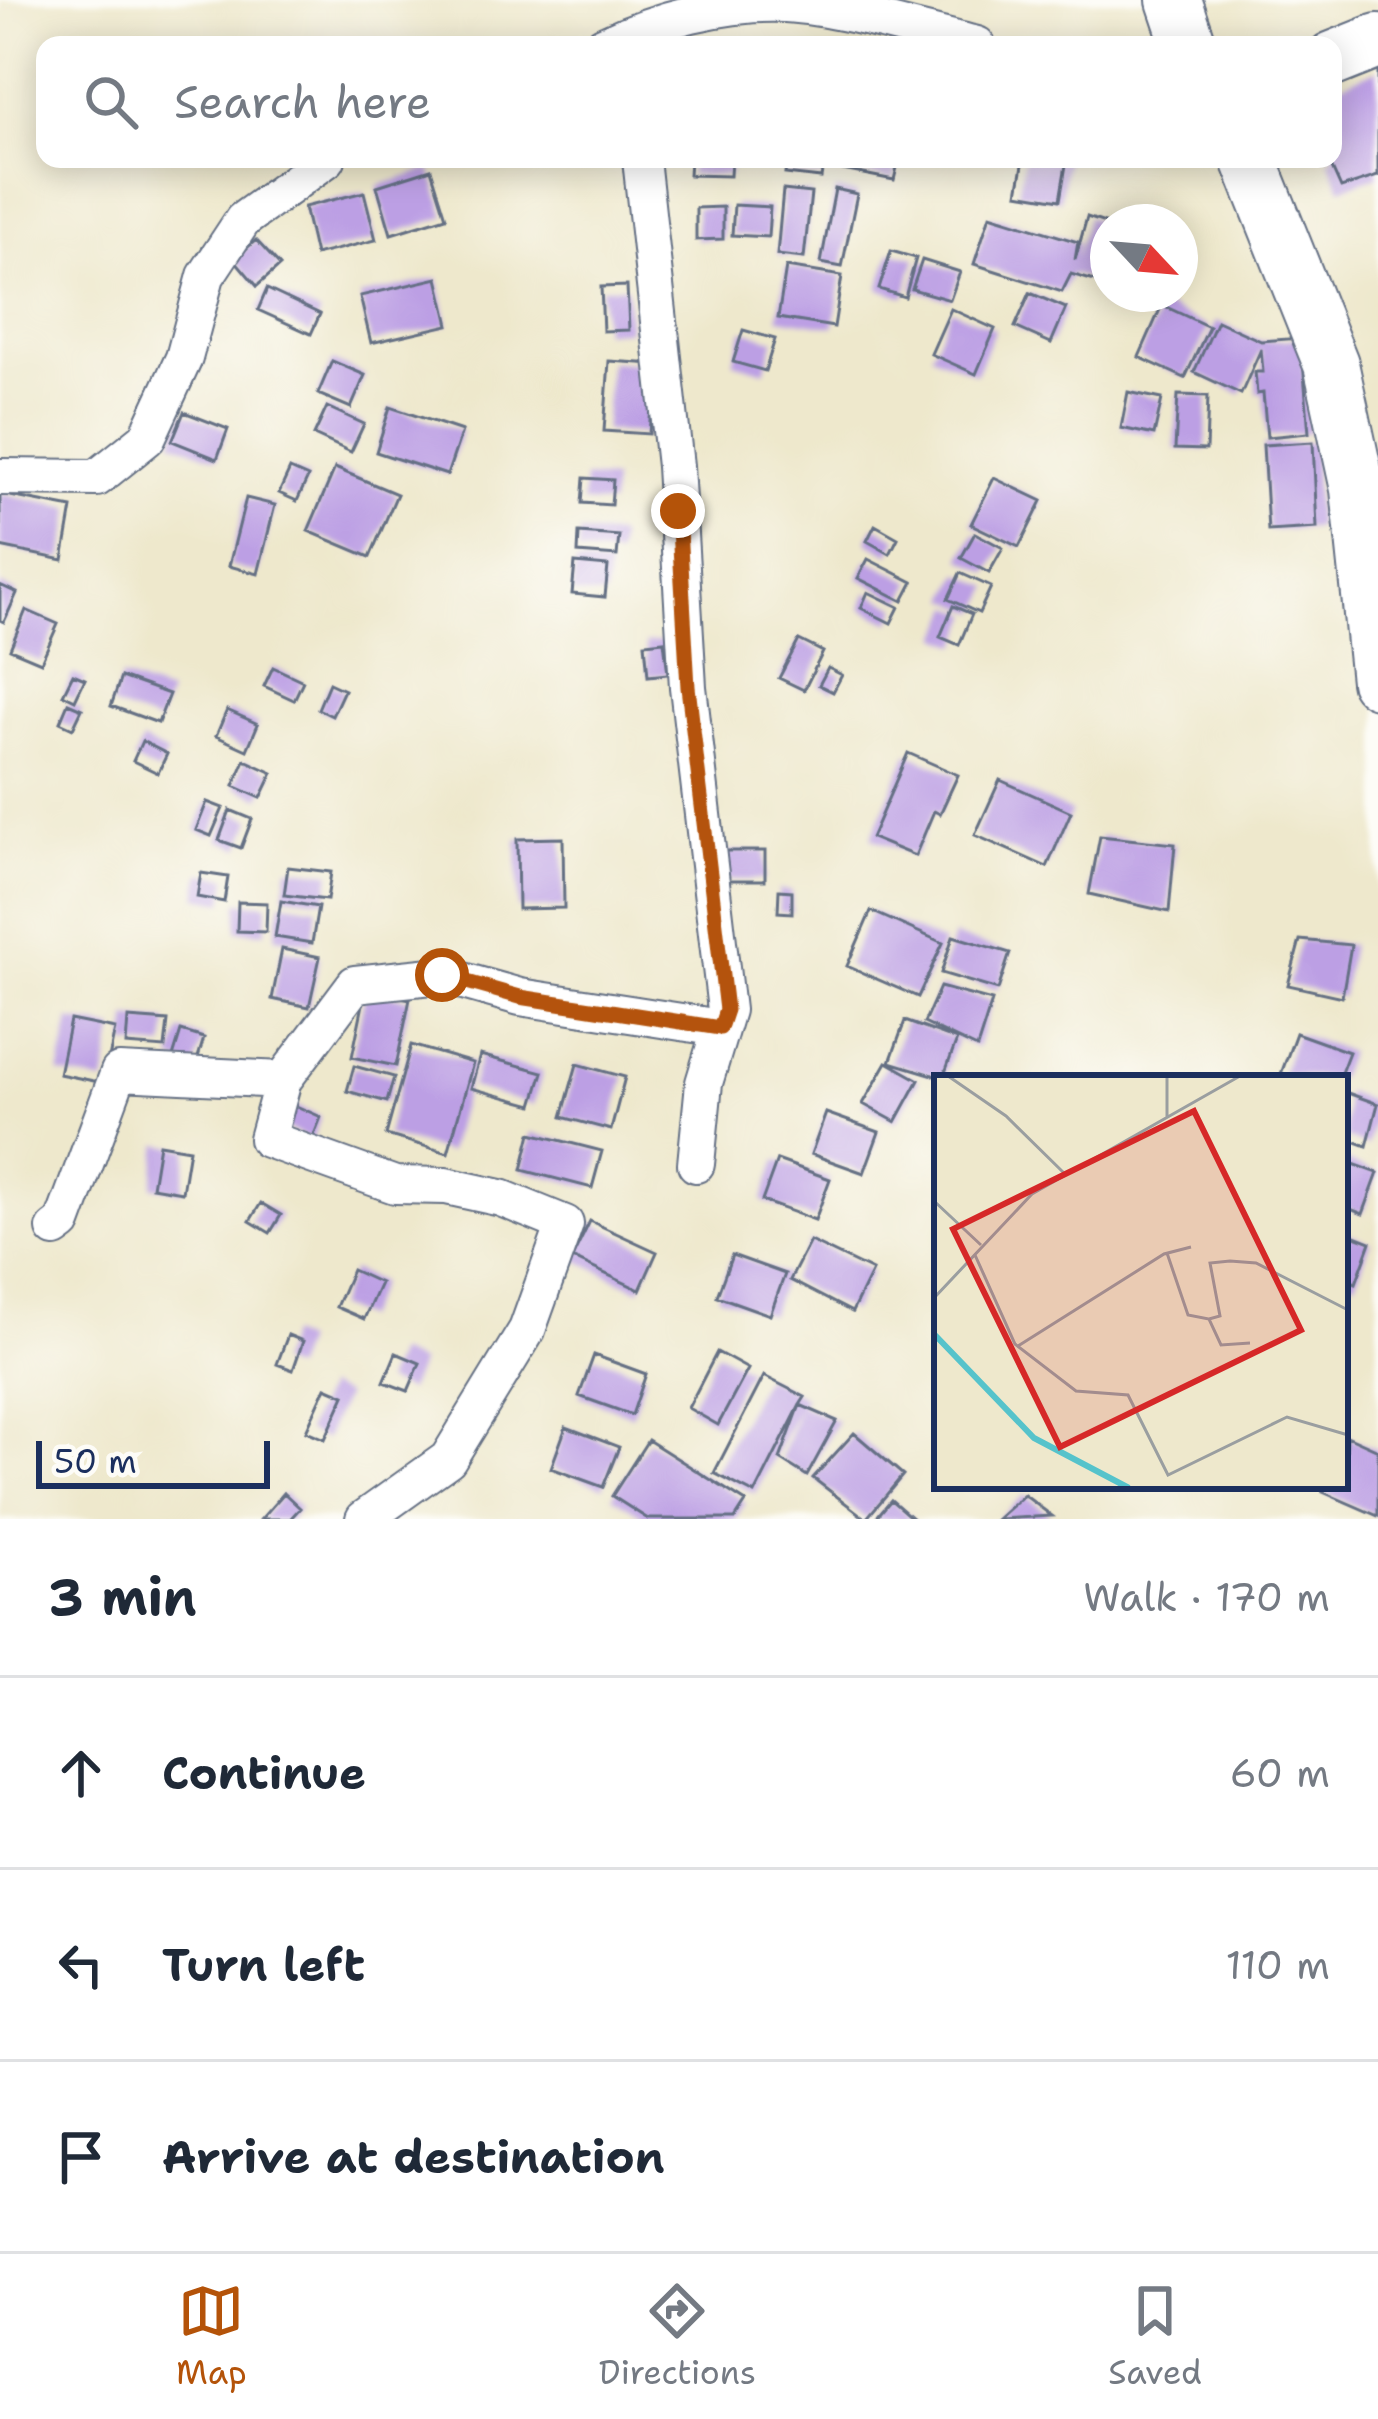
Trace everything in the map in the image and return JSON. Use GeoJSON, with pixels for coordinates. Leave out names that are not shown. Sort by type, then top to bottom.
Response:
{"type":"FeatureCollection","features":[{"type":"Feature","properties":{"kind":"street"},"geometry":{"type":"LineString","coordinates":[[1174,0],[1186,36]]}},
{"type":"Feature","properties":{"kind":"street"},"geometry":{"type":"LineString","coordinates":[[636,36],[738,7],[786,4],[935,36]]}},
{"type":"Feature","properties":{"kind":"street"},"geometry":{"type":"LineString","coordinates":[[1342,55],[1378,41]]}},
{"type":"Feature","properties":{"kind":"street"},"geometry":{"type":"LineString","coordinates":[[0,477],[97,478],[147,438],[184,358],[206,276],[243,220],[315,168]]}},
{"type":"Feature","properties":{"kind":"street"},"geometry":{"type":"LineString","coordinates":[[642,168],[675,466],[688,687],[726,1010],[704,1083],[696,1164]]}},
{"type":"Feature","properties":{"kind":"street"},"geometry":{"type":"LineString","coordinates":[[1253,168],[1331,364],[1358,489],[1378,681]]}},
{"type":"Feature","properties":{"kind":"street"},"geometry":{"type":"LineString","coordinates":[[364,1519],[448,1459],[527,1330],[565,1224],[501,1198],[446,1186],[395,1185],[267,1139],[283,1079],[356,984],[442,975],[520,997],[720,1028]]}},
{"type":"Feature","properties":{"kind":"street"},"geometry":{"type":"LineString","coordinates":[[56,1229],[64,1223],[118,1072],[283,1079]]}},
{"type":"Feature","properties":{"kind":"building"},"geometry":{"type":"Polygon","coordinates":[[[1378,69],[1378,176],[1341,188],[1332,168],[1342,168],[1342,83],[1378,69]]]}},
{"type":"Feature","properties":{"kind":"building"},"geometry":{"type":"Polygon","coordinates":[[[689,168],[730,168],[730,176],[689,175],[689,168]]]}},
{"type":"Feature","properties":{"kind":"building"},"geometry":{"type":"Polygon","coordinates":[[[786,168],[823,168],[821,178],[785,174],[786,168]]]}},
{"type":"Feature","properties":{"kind":"building"},"geometry":{"type":"Polygon","coordinates":[[[843,168],[897,168],[894,180],[843,168]]]}},
{"type":"Feature","properties":{"kind":"building"},"geometry":{"type":"Polygon","coordinates":[[[1022,168],[1065,168],[1060,200],[1018,193],[1022,168]]]}},
{"type":"Feature","properties":{"kind":"building"},"geometry":{"type":"Polygon","coordinates":[[[431,169],[446,217],[391,234],[377,186],[431,169]]]}},
{"type":"Feature","properties":{"kind":"building"},"geometry":{"type":"Polygon","coordinates":[[[835,189],[857,194],[842,267],[821,263],[835,189]]]}},
{"type":"Feature","properties":{"kind":"building"},"geometry":{"type":"Polygon","coordinates":[[[783,190],[811,193],[804,258],[777,255],[783,190]]]}},
{"type":"Feature","properties":{"kind":"building"},"geometry":{"type":"Polygon","coordinates":[[[364,192],[376,240],[315,255],[304,207],[364,192]]]}},
{"type":"Feature","properties":{"kind":"building"},"geometry":{"type":"Polygon","coordinates":[[[734,205],[770,207],[768,237],[732,235],[734,205]]]}},
{"type":"Feature","properties":{"kind":"building"},"geometry":{"type":"Polygon","coordinates":[[[723,207],[723,239],[696,240],[696,208],[723,207]]]}},
{"type":"Feature","properties":{"kind":"building"},"geometry":{"type":"Polygon","coordinates":[[[990,215],[1078,242],[1075,260],[1090,218],[1090,280],[1071,274],[1062,292],[974,264],[990,215]]]}},
{"type":"Feature","properties":{"kind":"building"},"geometry":{"type":"Polygon","coordinates":[[[256,240],[280,266],[257,286],[234,259],[256,240]]]}},
{"type":"Feature","properties":{"kind":"building"},"geometry":{"type":"Polygon","coordinates":[[[891,251],[916,258],[905,297],[879,289],[891,251]]]}},
{"type":"Feature","properties":{"kind":"building"},"geometry":{"type":"Polygon","coordinates":[[[922,260],[960,272],[950,300],[912,289],[922,260]]]}},
{"type":"Feature","properties":{"kind":"building"},"geometry":{"type":"Polygon","coordinates":[[[786,267],[842,276],[834,327],[778,318],[786,267]]]}},
{"type":"Feature","properties":{"kind":"building"},"geometry":{"type":"Polygon","coordinates":[[[438,278],[449,325],[371,343],[360,296],[438,278]]]}},
{"type":"Feature","properties":{"kind":"building"},"geometry":{"type":"Polygon","coordinates":[[[627,286],[629,330],[603,331],[601,287],[627,286]]]}},
{"type":"Feature","properties":{"kind":"building"},"geometry":{"type":"Polygon","coordinates":[[[267,289],[320,314],[311,334],[258,310],[267,289]]]}},
{"type":"Feature","properties":{"kind":"building"},"geometry":{"type":"Polygon","coordinates":[[[1030,293],[1066,308],[1051,343],[1015,327],[1030,293]]]}},
{"type":"Feature","properties":{"kind":"building"},"geometry":{"type":"Polygon","coordinates":[[[951,309],[995,329],[976,374],[931,354],[951,309]]]}},
{"type":"Feature","properties":{"kind":"building"},"geometry":{"type":"Polygon","coordinates":[[[1159,312],[1177,312],[1209,327],[1185,378],[1139,357],[1159,312]]]}},
{"type":"Feature","properties":{"kind":"building"},"geometry":{"type":"Polygon","coordinates":[[[1217,321],[1261,341],[1301,338],[1309,433],[1267,437],[1263,393],[1257,394],[1255,372],[1263,372],[1261,349],[1241,394],[1194,372],[1217,321]]]}},
{"type":"Feature","properties":{"kind":"building"},"geometry":{"type":"Polygon","coordinates":[[[743,330],[775,339],[765,371],[733,362],[743,330]]]}},
{"type":"Feature","properties":{"kind":"building"},"geometry":{"type":"Polygon","coordinates":[[[332,361],[365,375],[351,408],[318,394],[332,361]]]}},
{"type":"Feature","properties":{"kind":"building"},"geometry":{"type":"Polygon","coordinates":[[[609,361],[654,364],[649,434],[604,431],[609,361]]]}},
{"type":"Feature","properties":{"kind":"building"},"geometry":{"type":"Polygon","coordinates":[[[1128,392],[1162,399],[1154,435],[1121,428],[1128,392]]]}},
{"type":"Feature","properties":{"kind":"building"},"geometry":{"type":"Polygon","coordinates":[[[1178,395],[1208,396],[1206,450],[1175,449],[1178,395]]]}},
{"type":"Feature","properties":{"kind":"building"},"geometry":{"type":"Polygon","coordinates":[[[327,407],[364,424],[351,452],[314,435],[327,407]]]}},
{"type":"Feature","properties":{"kind":"building"},"geometry":{"type":"Polygon","coordinates":[[[390,407],[462,431],[447,475],[376,452],[390,407]]]}},
{"type":"Feature","properties":{"kind":"building"},"geometry":{"type":"Polygon","coordinates":[[[184,412],[228,429],[217,459],[172,441],[184,412]]]}},
{"type":"Feature","properties":{"kind":"building"},"geometry":{"type":"Polygon","coordinates":[[[1313,442],[1317,528],[1268,531],[1263,445],[1313,442]]]}},
{"type":"Feature","properties":{"kind":"building"},"geometry":{"type":"Polygon","coordinates":[[[335,468],[397,494],[370,557],[308,531],[335,468]]]}},
{"type":"Feature","properties":{"kind":"building"},"geometry":{"type":"Polygon","coordinates":[[[290,469],[308,477],[297,501],[279,493],[290,469]]]}},
{"type":"Feature","properties":{"kind":"building"},"geometry":{"type":"Polygon","coordinates":[[[584,478],[613,480],[611,505],[582,503],[584,478]]]}},
{"type":"Feature","properties":{"kind":"building"},"geometry":{"type":"Polygon","coordinates":[[[994,478],[1042,501],[1019,547],[971,524],[994,478]]]}},
{"type":"Feature","properties":{"kind":"building"},"geometry":{"type":"Polygon","coordinates":[[[0,494],[72,508],[63,560],[0,547],[0,494]]]}},
{"type":"Feature","properties":{"kind":"building"},"geometry":{"type":"Polygon","coordinates":[[[246,498],[275,505],[258,574],[229,566],[246,498]]]}},
{"type":"Feature","properties":{"kind":"building"},"geometry":{"type":"Polygon","coordinates":[[[875,525],[898,538],[890,554],[867,541],[875,525]]]}},
{"type":"Feature","properties":{"kind":"building"},"geometry":{"type":"Polygon","coordinates":[[[579,533],[619,536],[617,556],[578,553],[579,533]]]}},
{"type":"Feature","properties":{"kind":"building"},"geometry":{"type":"Polygon","coordinates":[[[975,533],[1003,548],[989,573],[961,558],[975,533]]]}},
{"type":"Feature","properties":{"kind":"building"},"geometry":{"type":"Polygon","coordinates":[[[868,559],[913,582],[903,601],[858,578],[868,559]]]}},
{"type":"Feature","properties":{"kind":"building"},"geometry":{"type":"Polygon","coordinates":[[[575,563],[608,566],[605,597],[572,594],[575,563]]]}},
{"type":"Feature","properties":{"kind":"building"},"geometry":{"type":"Polygon","coordinates":[[[960,573],[991,587],[979,613],[948,599],[960,573]]]}},
{"type":"Feature","properties":{"kind":"building"},"geometry":{"type":"Polygon","coordinates":[[[0,585],[17,593],[4,622],[0,620],[0,585]]]}},
{"type":"Feature","properties":{"kind":"building"},"geometry":{"type":"Polygon","coordinates":[[[868,592],[899,607],[891,623],[861,608],[868,592]]]}},
{"type":"Feature","properties":{"kind":"building"},"geometry":{"type":"Polygon","coordinates":[[[953,606],[972,614],[959,645],[940,637],[953,606]]]}},
{"type":"Feature","properties":{"kind":"building"},"geometry":{"type":"Polygon","coordinates":[[[26,610],[58,624],[41,662],[10,649],[26,610]]]}},
{"type":"Feature","properties":{"kind":"building"},"geometry":{"type":"Polygon","coordinates":[[[799,640],[823,652],[804,690],[779,678],[799,640]]]}},
{"type":"Feature","properties":{"kind":"building"},"geometry":{"type":"Polygon","coordinates":[[[664,641],[668,674],[648,676],[645,643],[664,641]]]}},
{"type":"Feature","properties":{"kind":"building"},"geometry":{"type":"Polygon","coordinates":[[[273,667],[303,681],[294,700],[264,686],[273,667]]]}},
{"type":"Feature","properties":{"kind":"building"},"geometry":{"type":"Polygon","coordinates":[[[828,668],[842,675],[833,692],[819,685],[828,668]]]}},
{"type":"Feature","properties":{"kind":"building"},"geometry":{"type":"Polygon","coordinates":[[[73,674],[85,679],[75,700],[63,694],[73,674]]]}},
{"type":"Feature","properties":{"kind":"building"},"geometry":{"type":"Polygon","coordinates":[[[121,677],[169,694],[158,723],[111,706],[121,677]]]}},
{"type":"Feature","properties":{"kind":"building"},"geometry":{"type":"Polygon","coordinates":[[[329,683],[344,690],[332,716],[318,709],[329,683]]]}},
{"type":"Feature","properties":{"kind":"building"},"geometry":{"type":"Polygon","coordinates":[[[68,703],[82,709],[73,728],[60,722],[68,703]]]}},
{"type":"Feature","properties":{"kind":"building"},"geometry":{"type":"Polygon","coordinates":[[[227,710],[258,724],[247,750],[216,736],[227,710]]]}},
{"type":"Feature","properties":{"kind":"building"},"geometry":{"type":"Polygon","coordinates":[[[142,741],[167,754],[158,773],[133,761],[142,741]]]}},
{"type":"Feature","properties":{"kind":"building"},"geometry":{"type":"Polygon","coordinates":[[[908,753],[958,775],[940,814],[934,811],[915,856],[871,838],[908,753]]]}},
{"type":"Feature","properties":{"kind":"building"},"geometry":{"type":"Polygon","coordinates":[[[245,760],[273,773],[261,798],[234,786],[245,760]]]}},
{"type":"Feature","properties":{"kind":"building"},"geometry":{"type":"Polygon","coordinates":[[[1000,780],[1071,812],[1047,867],[975,835],[1000,780]]]}},
{"type":"Feature","properties":{"kind":"building"},"geometry":{"type":"Polygon","coordinates":[[[207,802],[223,808],[211,836],[196,830],[207,802]]]}},
{"type":"Feature","properties":{"kind":"building"},"geometry":{"type":"Polygon","coordinates":[[[230,810],[252,819],[241,848],[219,840],[230,810]]]}},
{"type":"Feature","properties":{"kind":"building"},"geometry":{"type":"Polygon","coordinates":[[[1100,836],[1175,844],[1169,912],[1089,894],[1100,836]]]}},
{"type":"Feature","properties":{"kind":"building"},"geometry":{"type":"Polygon","coordinates":[[[563,838],[564,908],[518,909],[517,839],[563,838]]]}},
{"type":"Feature","properties":{"kind":"building"},"geometry":{"type":"Polygon","coordinates":[[[724,851],[765,851],[765,880],[724,880],[724,851]]]}},
{"type":"Feature","properties":{"kind":"building"},"geometry":{"type":"Polygon","coordinates":[[[288,867],[331,872],[327,900],[284,895],[288,867]]]}},
{"type":"Feature","properties":{"kind":"building"},"geometry":{"type":"Polygon","coordinates":[[[201,873],[228,877],[224,902],[197,897],[201,873]]]}},
{"type":"Feature","properties":{"kind":"building"},"geometry":{"type":"Polygon","coordinates":[[[779,890],[792,891],[792,913],[778,912],[779,890]]]}},
{"type":"Feature","properties":{"kind":"building"},"geometry":{"type":"Polygon","coordinates":[[[281,901],[318,907],[312,943],[275,937],[281,901]]]}},
{"type":"Feature","properties":{"kind":"building"},"geometry":{"type":"Polygon","coordinates":[[[238,902],[267,903],[266,932],[237,931],[238,902]]]}},
{"type":"Feature","properties":{"kind":"building"},"geometry":{"type":"Polygon","coordinates":[[[871,911],[943,943],[918,997],[847,966],[871,911]]]}},
{"type":"Feature","properties":{"kind":"building"},"geometry":{"type":"Polygon","coordinates":[[[953,936],[1010,953],[998,990],[941,973],[953,936]]]}},
{"type":"Feature","properties":{"kind":"building"},"geometry":{"type":"Polygon","coordinates":[[[1300,940],[1351,945],[1342,997],[1288,985],[1300,940]]]}},
{"type":"Feature","properties":{"kind":"building"},"geometry":{"type":"Polygon","coordinates":[[[282,949],[320,957],[309,1007],[272,999],[282,949]]]}},
{"type":"Feature","properties":{"kind":"building"},"geometry":{"type":"Polygon","coordinates":[[[940,987],[992,1001],[977,1048],[924,1023],[940,987]]]}},
{"type":"Feature","properties":{"kind":"building"},"geometry":{"type":"Polygon","coordinates":[[[366,990],[410,999],[396,1066],[352,1057],[366,990]]]}},
{"type":"Feature","properties":{"kind":"building"},"geometry":{"type":"Polygon","coordinates":[[[128,1018],[168,1021],[165,1048],[126,1045],[128,1018]]]}},
{"type":"Feature","properties":{"kind":"building"},"geometry":{"type":"Polygon","coordinates":[[[70,1020],[115,1029],[104,1083],[59,1074],[70,1020]]]}},
{"type":"Feature","properties":{"kind":"building"},"geometry":{"type":"Polygon","coordinates":[[[905,1021],[957,1040],[944,1075],[890,1062],[905,1021]]]}},
{"type":"Feature","properties":{"kind":"building"},"geometry":{"type":"Polygon","coordinates":[[[181,1031],[204,1038],[195,1067],[172,1060],[181,1031]]]}},
{"type":"Feature","properties":{"kind":"building"},"geometry":{"type":"Polygon","coordinates":[[[1296,1033],[1349,1052],[1340,1075],[1281,1074],[1296,1033]]]}},
{"type":"Feature","properties":{"kind":"building"},"geometry":{"type":"Polygon","coordinates":[[[411,1045],[473,1063],[448,1153],[386,1135],[411,1045]]]}},
{"type":"Feature","properties":{"kind":"building"},"geometry":{"type":"Polygon","coordinates":[[[480,1055],[543,1072],[533,1105],[471,1088],[480,1055]]]}},
{"type":"Feature","properties":{"kind":"building"},"geometry":{"type":"Polygon","coordinates":[[[887,1062],[919,1080],[896,1122],[863,1104],[887,1062]]]}},
{"type":"Feature","properties":{"kind":"building"},"geometry":{"type":"Polygon","coordinates":[[[577,1064],[625,1077],[611,1130],[562,1117],[577,1064]]]}},
{"type":"Feature","properties":{"kind":"building"},"geometry":{"type":"Polygon","coordinates":[[[354,1066],[394,1077],[387,1102],[347,1091],[354,1066]]]}},
{"type":"Feature","properties":{"kind":"building"},"geometry":{"type":"Polygon","coordinates":[[[1348,1093],[1378,1104],[1367,1146],[1348,1139],[1348,1093]]]}},
{"type":"Feature","properties":{"kind":"building"},"geometry":{"type":"Polygon","coordinates":[[[294,1105],[321,1117],[312,1140],[285,1128],[294,1105]]]}},
{"type":"Feature","properties":{"kind":"building"},"geometry":{"type":"Polygon","coordinates":[[[826,1113],[879,1132],[864,1173],[811,1154],[826,1113]]]}},
{"type":"Feature","properties":{"kind":"building"},"geometry":{"type":"Polygon","coordinates":[[[531,1133],[602,1151],[592,1188],[522,1170],[531,1133]]]}},
{"type":"Feature","properties":{"kind":"building"},"geometry":{"type":"Polygon","coordinates":[[[159,1144],[189,1149],[182,1192],[152,1187],[159,1144]]]}},
{"type":"Feature","properties":{"kind":"building"},"geometry":{"type":"Polygon","coordinates":[[[777,1160],[830,1179],[815,1220],[762,1201],[777,1160]]]}},
{"type":"Feature","properties":{"kind":"building"},"geometry":{"type":"Polygon","coordinates":[[[1348,1162],[1378,1173],[1363,1214],[1348,1208],[1348,1162]]]}},
{"type":"Feature","properties":{"kind":"building"},"geometry":{"type":"Polygon","coordinates":[[[261,1203],[281,1215],[270,1233],[250,1221],[261,1203]]]}},
{"type":"Feature","properties":{"kind":"building"},"geometry":{"type":"Polygon","coordinates":[[[590,1221],[657,1252],[640,1290],[572,1258],[590,1221]]]}},
{"type":"Feature","properties":{"kind":"building"},"geometry":{"type":"Polygon","coordinates":[[[1348,1233],[1371,1242],[1356,1283],[1348,1280],[1348,1233]]]}},
{"type":"Feature","properties":{"kind":"building"},"geometry":{"type":"Polygon","coordinates":[[[810,1241],[872,1271],[852,1312],[790,1280],[810,1241]]]}},
{"type":"Feature","properties":{"kind":"building"},"geometry":{"type":"Polygon","coordinates":[[[732,1255],[785,1274],[770,1315],[717,1296],[732,1255]]]}},
{"type":"Feature","properties":{"kind":"building"},"geometry":{"type":"Polygon","coordinates":[[[352,1270],[380,1283],[364,1319],[336,1307],[352,1270]]]}},
{"type":"Feature","properties":{"kind":"building"},"geometry":{"type":"Polygon","coordinates":[[[288,1335],[303,1341],[293,1370],[277,1364],[288,1335]]]}},
{"type":"Feature","properties":{"kind":"building"},"geometry":{"type":"Polygon","coordinates":[[[717,1352],[748,1369],[718,1425],[688,1408],[717,1352]]]}},
{"type":"Feature","properties":{"kind":"building"},"geometry":{"type":"Polygon","coordinates":[[[396,1353],[420,1363],[408,1391],[384,1382],[396,1353]]]}},
{"type":"Feature","properties":{"kind":"building"},"geometry":{"type":"Polygon","coordinates":[[[594,1355],[646,1374],[632,1415],[579,1396],[594,1355]]]}},
{"type":"Feature","properties":{"kind":"building"},"geometry":{"type":"Polygon","coordinates":[[[764,1376],[805,1397],[755,1494],[714,1473],[764,1376]]]}},
{"type":"Feature","properties":{"kind":"building"},"geometry":{"type":"Polygon","coordinates":[[[326,1387],[345,1395],[325,1439],[306,1431],[326,1387]]]}},
{"type":"Feature","properties":{"kind":"building"},"geometry":{"type":"Polygon","coordinates":[[[800,1405],[837,1421],[807,1476],[780,1459],[800,1405]]]}},
{"type":"Feature","properties":{"kind":"building"},"geometry":{"type":"Polygon","coordinates":[[[566,1427],[619,1447],[603,1487],[551,1468],[566,1427]]]}},
{"type":"Feature","properties":{"kind":"building"},"geometry":{"type":"Polygon","coordinates":[[[854,1433],[903,1475],[866,1519],[813,1478],[854,1433]]]}},
{"type":"Feature","properties":{"kind":"building"},"geometry":{"type":"Polygon","coordinates":[[[1348,1436],[1378,1450],[1378,1516],[1323,1492],[1348,1489],[1348,1436]]]}},
{"type":"Feature","properties":{"kind":"building"},"geometry":{"type":"Polygon","coordinates":[[[648,1440],[746,1502],[735,1519],[648,1519],[612,1496],[648,1440]]]}},
{"type":"Feature","properties":{"kind":"building"},"geometry":{"type":"Polygon","coordinates":[[[284,1493],[300,1508],[290,1519],[261,1519],[284,1493]]]}},
{"type":"Feature","properties":{"kind":"building"},"geometry":{"type":"Polygon","coordinates":[[[1024,1495],[1052,1516],[997,1519],[1024,1495]]]}},
{"type":"Feature","properties":{"kind":"building"},"geometry":{"type":"Polygon","coordinates":[[[891,1500],[913,1519],[875,1519],[891,1500]]]}},
{"type":"Feature","properties":{"kind":"route"},"geometry":{"type":"LineString","coordinates":[[442,975],[520,997],[720,1028],[726,1010],[710,907],[688,687],[678,511]]}}]}
